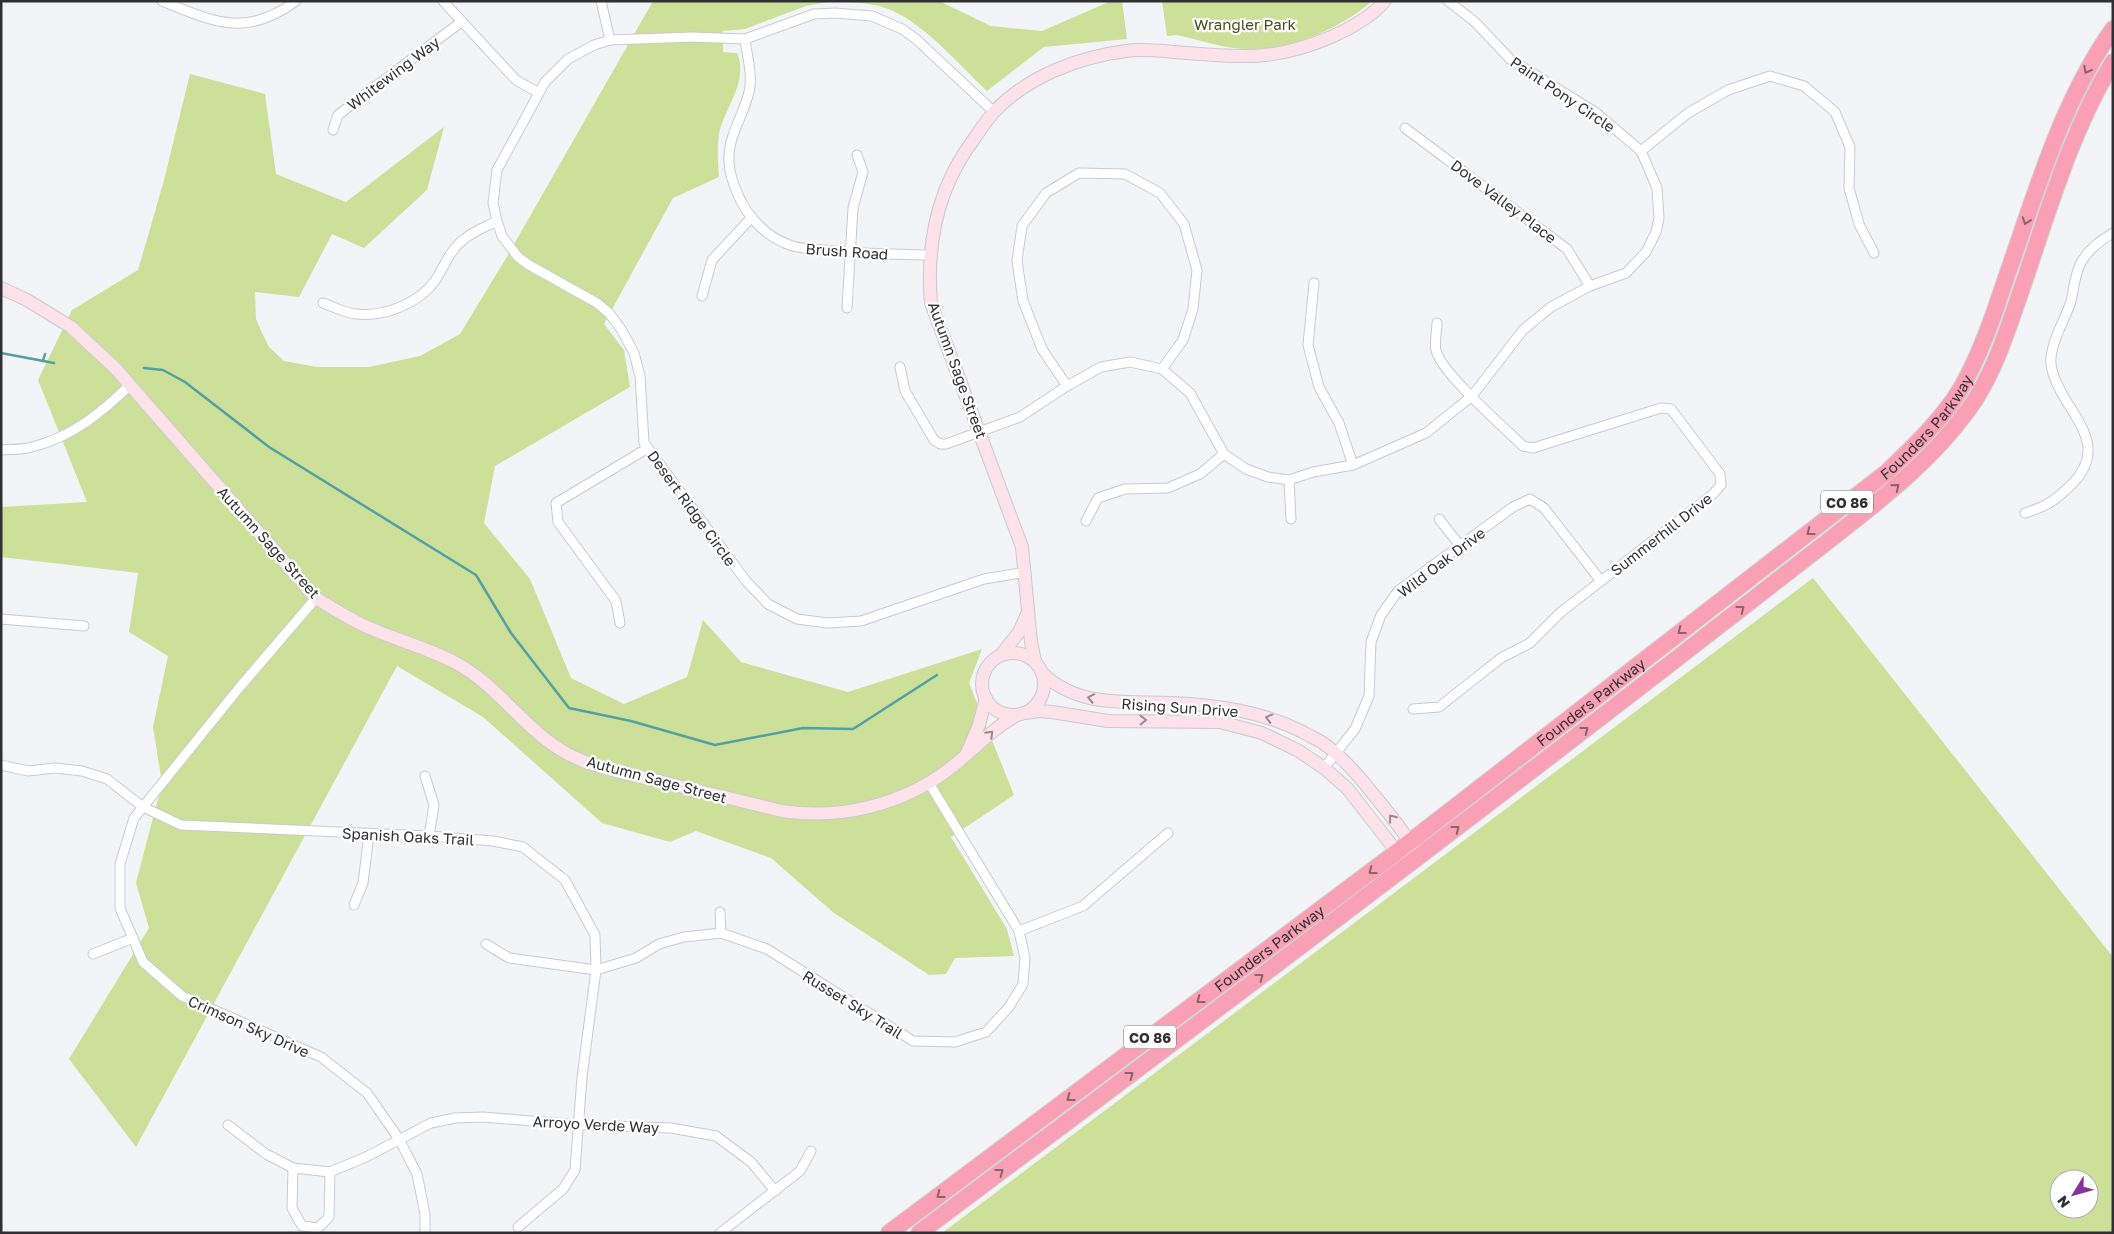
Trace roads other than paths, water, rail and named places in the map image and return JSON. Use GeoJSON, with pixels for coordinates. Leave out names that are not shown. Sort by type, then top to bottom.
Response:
{"type":"FeatureCollection","features":[{"type":"Feature","properties":{"kind":"highway","name":"Founders Parkway"},"geometry":{"type":"LineString","coordinates":[[889,1233],[1411,842],[1887,472],[1927,433],[1959,391],[1976,361],[2054,140],[2086,71],[2113,29]]}},
{"type":"Feature","properties":{"kind":"highway","name":"Founders Parkway"},"geometry":{"type":"LineString","coordinates":[[919,1233],[1418,859],[1899,485],[1940,444],[1974,401],[1992,368],[2071,147],[2086,111],[2113,62]]}},
{"type":"Feature","properties":{"kind":"street"},"geometry":{"type":"LineString","coordinates":[[162,1],[225,24],[253,22],[270,18],[296,1]]}},
{"type":"Feature","properties":{"kind":"street"},"geometry":{"type":"LineString","coordinates":[[442,1],[516,80],[539,93]]}},
{"type":"Feature","properties":{"kind":"street"},"geometry":{"type":"LineString","coordinates":[[601,1],[610,40]]}},
{"type":"Feature","properties":{"kind":"street","name":"Autumn Sage Street"},"geometry":{"type":"LineString","coordinates":[[1035,661],[1022,546],[931,303],[930,255],[942,197],[948,178],[963,153],[994,112],[1040,78],[1084,59],[1140,50],[1243,58],[1286,52],[1314,44],[1350,28],[1385,1]]}},
{"type":"Feature","properties":{"kind":"street","name":"Paint Pony Circle"},"geometry":{"type":"LineString","coordinates":[[900,368],[905,391],[934,440],[940,444],[946,444],[979,430],[1020,417],[1067,386],[1101,367],[1130,362],[1162,369],[1190,392],[1224,454],[1246,469],[1268,477],[1289,480],[1313,472],[1353,466],[1426,433],[1472,396],[1523,330],[1551,307],[1590,286],[1626,273],[1646,252],[1656,232],[1659,218],[1657,188],[1641,151],[1595,112],[1510,59],[1475,22],[1448,1]]}},
{"type":"Feature","properties":{"kind":"street","name":"Desert Ridge Circle"},"geometry":{"type":"LineString","coordinates":[[994,112],[916,39],[902,29],[872,16],[853,13],[814,14],[745,39],[692,37],[610,40],[594,45],[568,59],[545,82],[498,170],[493,203],[502,236],[518,257],[597,303],[609,313],[621,329],[634,353],[640,376],[644,443],[746,581],[768,604],[797,619],[828,623],[861,621],[984,579],[1026,572]]}},
{"type":"Feature","properties":{"kind":"street","name":"Whitewing Way"},"geometry":{"type":"LineString","coordinates":[[333,130],[338,115],[462,22]]}},
{"type":"Feature","properties":{"kind":"street","name":"Brush Road"},"geometry":{"type":"LineString","coordinates":[[745,39],[750,72],[749,90],[728,156],[734,186],[742,204],[752,218],[775,238],[788,245],[803,249],[849,253],[930,255]]}},
{"type":"Feature","properties":{"kind":"street"},"geometry":{"type":"LineString","coordinates":[[1641,151],[1688,113],[1728,90],[1770,76],[1804,86],[1835,112],[1850,147],[1849,188],[1859,224],[1874,253]]}},
{"type":"Feature","properties":{"kind":"street","name":"Dove Valley Place"},"geometry":{"type":"LineString","coordinates":[[1405,128],[1567,249],[1590,286]]}},
{"type":"Feature","properties":{"kind":"street"},"geometry":{"type":"LineString","coordinates":[[847,308],[853,208],[863,172],[857,155]]}},
{"type":"Feature","properties":{"kind":"street"},"geometry":{"type":"LineString","coordinates":[[1067,386],[1042,349],[1023,301],[1017,261],[1022,226],[1046,193],[1079,173],[1125,174],[1160,193],[1184,224],[1197,270],[1194,310],[1183,340],[1162,369]]}},
{"type":"Feature","properties":{"kind":"street"},"geometry":{"type":"LineString","coordinates":[[702,296],[712,260],[752,218]]}},
{"type":"Feature","properties":{"kind":"street"},"geometry":{"type":"LineString","coordinates":[[323,303],[356,314],[383,312],[412,302],[434,282],[456,247],[464,239],[497,221]]}},
{"type":"Feature","properties":{"kind":"street"},"geometry":{"type":"LineString","coordinates":[[2025,513],[2044,507],[2058,498],[2079,476],[2088,458],[2088,443],[2083,430],[2057,386],[2051,369],[2051,357],[2053,346],[2070,303],[2080,263],[2090,248],[2113,233]]}},
{"type":"Feature","properties":{"kind":"street"},"geometry":{"type":"LineString","coordinates":[[1314,283],[1308,346],[1319,387],[1340,423],[1353,466]]}},
{"type":"Feature","properties":{"kind":"street","name":"Autumn Sage Street"},"geometry":{"type":"LineString","coordinates":[[1,288],[27,300],[71,327],[116,368],[316,598],[343,615],[372,629],[446,659],[469,671],[546,740],[567,753],[589,763],[782,811],[803,814],[857,810],[887,802],[929,783],[966,755],[1000,725],[1021,714]]}},
{"type":"Feature","properties":{"kind":"street"},"geometry":{"type":"LineString","coordinates":[[1437,323],[1436,351],[1452,376],[1472,396]]}},
{"type":"Feature","properties":{"kind":"street"},"geometry":{"type":"LineString","coordinates":[[1,450],[31,448],[69,434],[106,409],[130,385]]}},
{"type":"Feature","properties":{"kind":"street","name":"Summerhill Drive"},"geometry":{"type":"LineString","coordinates":[[1413,709],[1439,707],[1501,658],[1530,643],[1561,612],[1712,495],[1721,485],[1720,474],[1671,409],[1661,408],[1641,413],[1532,448],[1523,446],[1472,396]]}},
{"type":"Feature","properties":{"kind":"street"},"geometry":{"type":"LineString","coordinates":[[620,623],[616,600],[558,522],[556,504],[648,448]]}},
{"type":"Feature","properties":{"kind":"street"},"geometry":{"type":"LineString","coordinates":[[1086,521],[1098,498],[1124,489],[1168,488],[1200,474],[1224,454]]}},
{"type":"Feature","properties":{"kind":"street"},"geometry":{"type":"LineString","coordinates":[[1289,480],[1291,519]]}},
{"type":"Feature","properties":{"kind":"street","name":"Wild Oak Drive"},"geometry":{"type":"LineString","coordinates":[[1324,768],[1355,729],[1369,696],[1371,642],[1381,615],[1398,591],[1513,508],[1530,499],[1544,508],[1601,581]]}},
{"type":"Feature","properties":{"kind":"street"},"geometry":{"type":"LineString","coordinates":[[1440,519],[1461,547]]}},
{"type":"Feature","properties":{"kind":"street","name":"Crimson Sky Drive"},"geometry":{"type":"LineString","coordinates":[[316,598],[239,688],[134,818],[120,864],[120,908],[143,962],[182,996],[321,1058],[367,1093],[398,1139],[417,1174],[425,1214],[425,1233]]}},
{"type":"Feature","properties":{"kind":"street","name":"Autumn Sage Street"},"geometry":{"type":"LineString","coordinates":[[1001,655],[1019,632],[1029,610]]}},
{"type":"Feature","properties":{"kind":"street"},"geometry":{"type":"LineString","coordinates":[[1,618],[84,626]]}},
{"type":"Feature","properties":{"kind":"street"},"geometry":{"type":"LineString","coordinates":[[1019,653],[1035,661],[1044,680],[1042,696],[1032,709],[1021,714],[998,712],[986,698],[982,688],[982,678],[986,668],[1001,655],[1019,653]]}},
{"type":"Feature","properties":{"kind":"street","name":"Rising Sun Drive"},"geometry":{"type":"LineString","coordinates":[[1042,673],[1062,688],[1084,697],[1112,702],[1171,703],[1229,707],[1280,721],[1322,742],[1353,769],[1411,842],[1418,859]]}},
{"type":"Feature","properties":{"kind":"street","name":"Autumn Sage Street"},"geometry":{"type":"LineString","coordinates":[[966,755],[979,725],[986,698]]}},
{"type":"Feature","properties":{"kind":"street","name":"Rising Sun Drive"},"geometry":{"type":"LineString","coordinates":[[1021,714],[1052,712],[1108,721],[1220,722],[1262,733],[1299,751],[1348,788],[1397,852]]}},
{"type":"Feature","properties":{"kind":"street","name":"Spanish Oaks Trail"},"geometry":{"type":"LineString","coordinates":[[1,765],[28,771],[55,768],[98,776],[107,779],[143,807],[181,825],[429,836],[493,841],[523,847],[565,880],[595,935],[596,970],[582,1077],[580,1124],[575,1170],[557,1196],[518,1227]]}},
{"type":"Feature","properties":{"kind":"street"},"geometry":{"type":"LineString","coordinates":[[425,776],[434,805],[429,836]]}},
{"type":"Feature","properties":{"kind":"street","name":"Russet Sky Trail"},"geometry":{"type":"LineString","coordinates":[[596,970],[636,958],[659,944],[684,937],[721,932],[767,949],[913,1041],[955,1042],[986,1032],[1009,1008],[1023,984],[1025,958],[1019,931],[929,783]]}},
{"type":"Feature","properties":{"kind":"street"},"geometry":{"type":"LineString","coordinates":[[1019,931],[1083,906],[1168,833]]}},
{"type":"Feature","properties":{"kind":"street"},"geometry":{"type":"LineString","coordinates":[[354,905],[363,883],[369,834]]}},
{"type":"Feature","properties":{"kind":"street"},"geometry":{"type":"LineString","coordinates":[[1397,852],[1418,859]]}},
{"type":"Feature","properties":{"kind":"street"},"geometry":{"type":"LineString","coordinates":[[720,912],[721,932]]}},
{"type":"Feature","properties":{"kind":"street"},"geometry":{"type":"LineString","coordinates":[[93,954],[133,938]]}},
{"type":"Feature","properties":{"kind":"street"},"geometry":{"type":"LineString","coordinates":[[486,944],[509,958],[596,970]]}},
{"type":"Feature","properties":{"kind":"street","name":"Arroyo Verde Way"},"geometry":{"type":"LineString","coordinates":[[330,1172],[366,1157],[431,1123],[456,1118],[483,1117],[671,1128],[716,1136],[751,1162],[774,1191]]}},
{"type":"Feature","properties":{"kind":"street"},"geometry":{"type":"LineString","coordinates":[[228,1125],[266,1154],[293,1168],[330,1172],[328,1217],[318,1228],[302,1226],[292,1208],[293,1168]]}},
{"type":"Feature","properties":{"kind":"street"},"geometry":{"type":"LineString","coordinates":[[720,1233],[800,1170],[811,1150]]}},
{"type":"Feature","properties":{"kind":"waterway"},"geometry":{"type":"LineString","coordinates":[[1,353],[54,363]]}},
{"type":"Feature","properties":{"kind":"waterway"},"geometry":{"type":"LineString","coordinates":[[43,361],[45,354]]}},
{"type":"Feature","properties":{"kind":"waterway"},"geometry":{"type":"LineString","coordinates":[[144,368],[163,370],[185,382],[269,447],[476,575],[511,633],[569,708],[631,721],[715,745],[803,728],[853,729],[937,675]]}},
{"type":"Feature","properties":{"kind":"park label","name":"Wrangler Park"},"geometry":{"type":"Point","coordinates":[1245,24]}}]}
